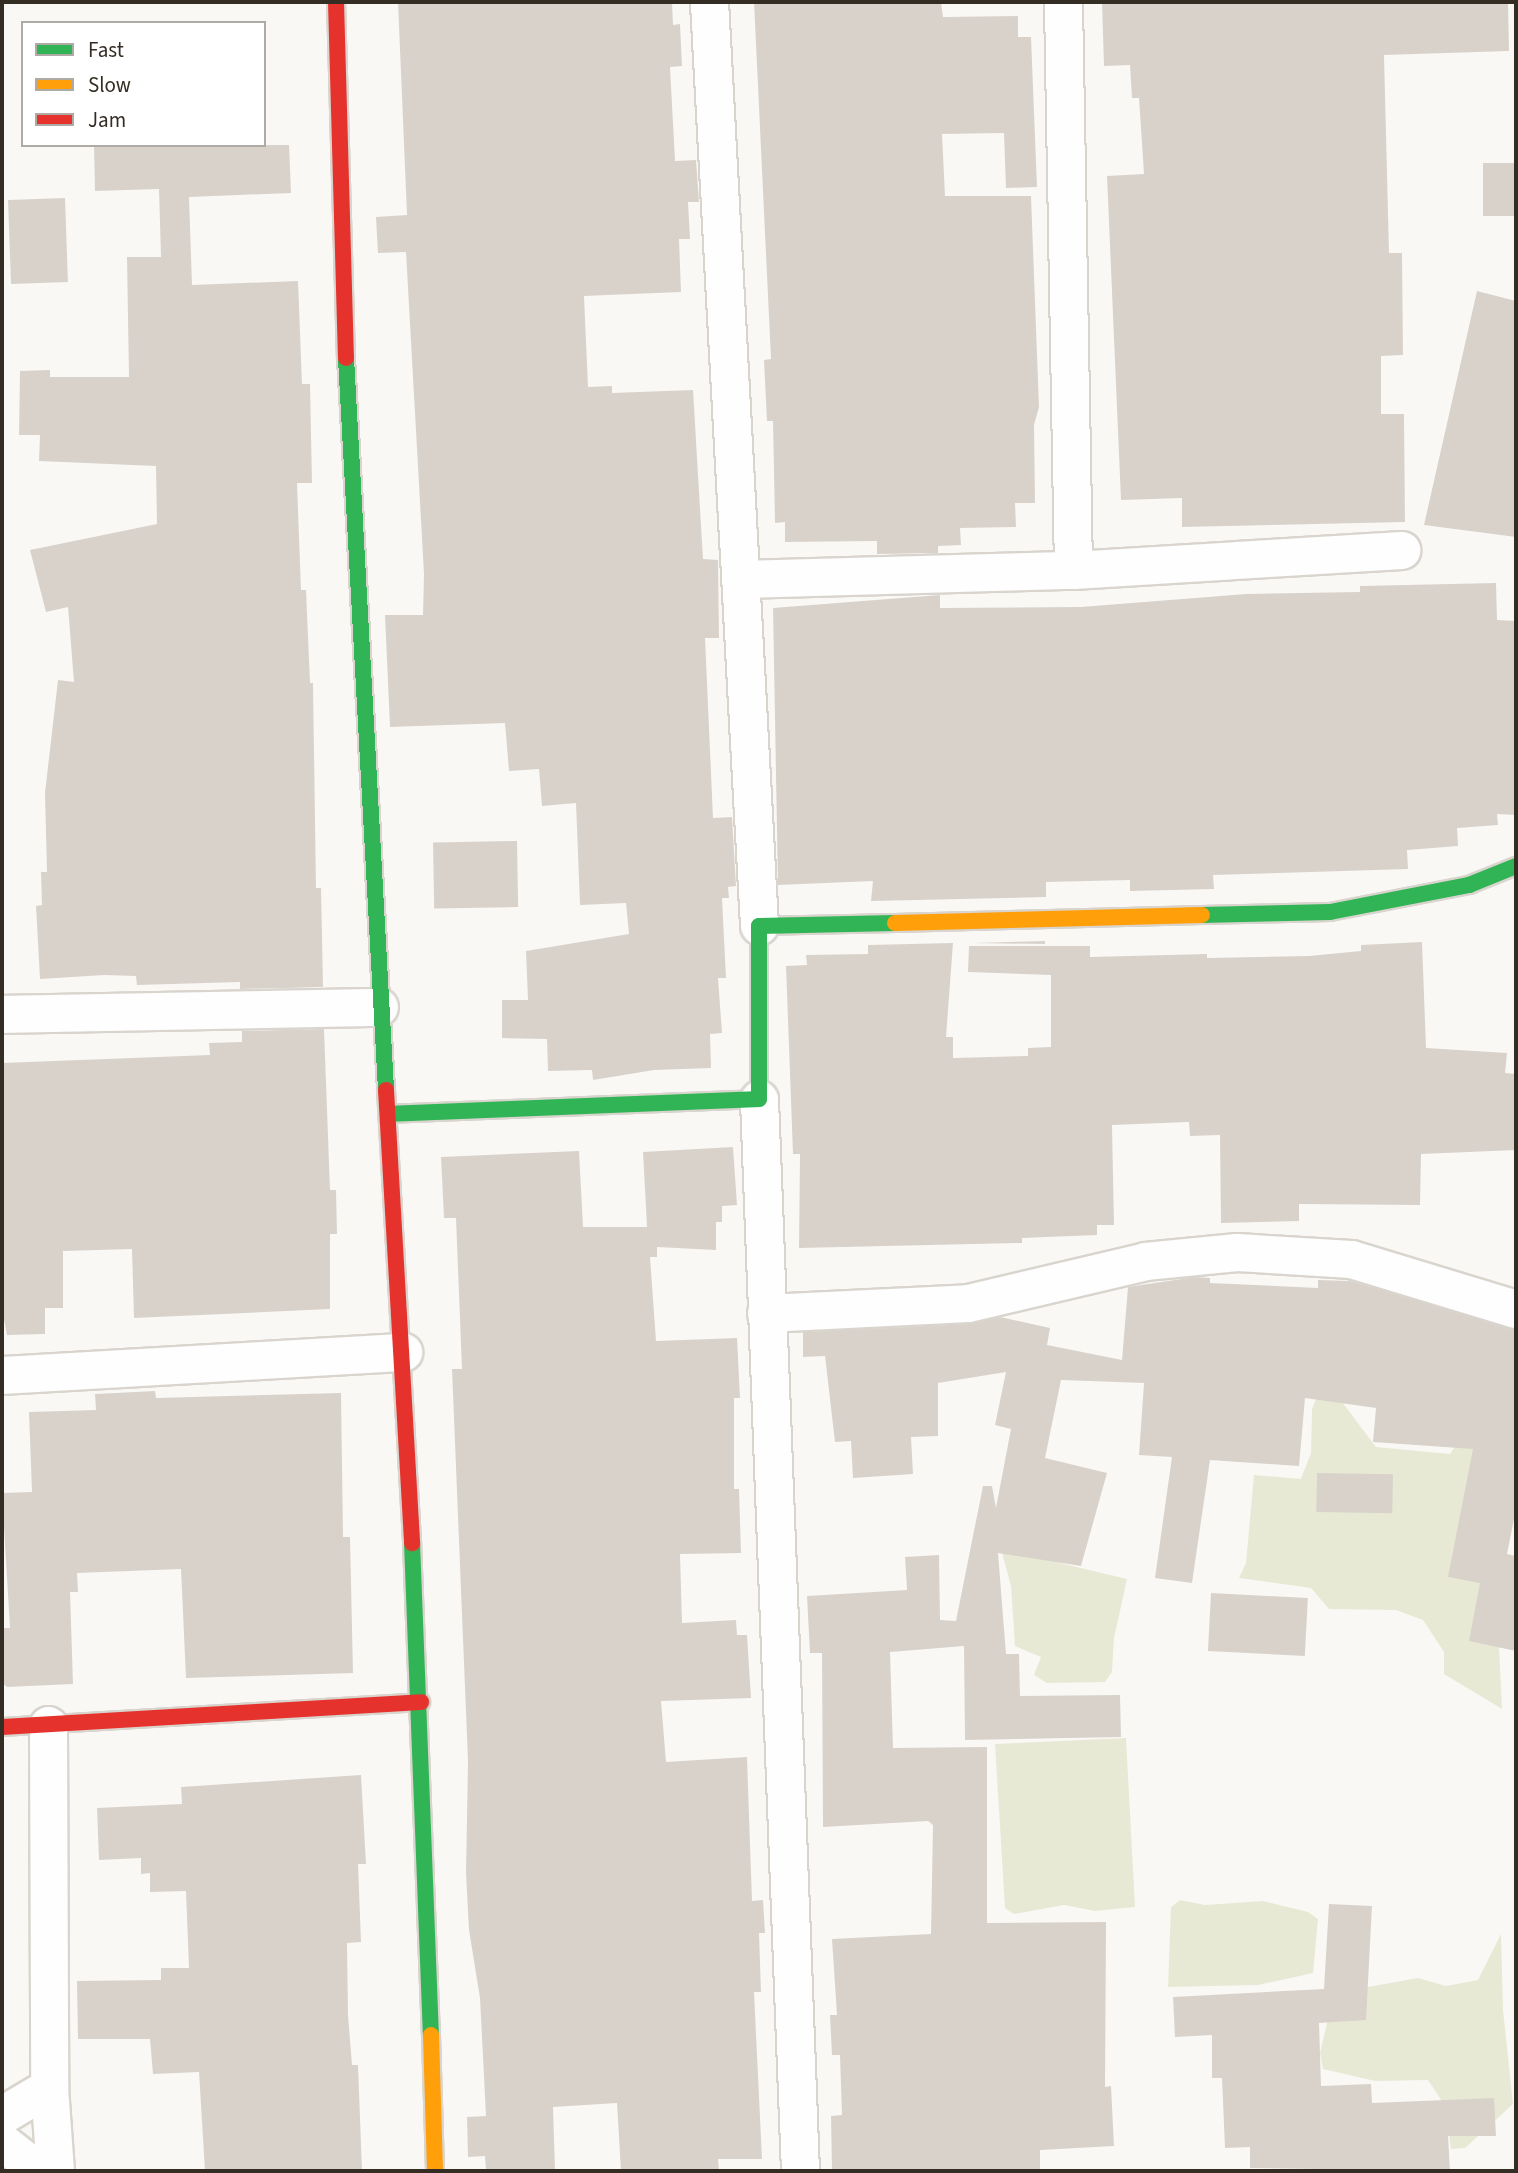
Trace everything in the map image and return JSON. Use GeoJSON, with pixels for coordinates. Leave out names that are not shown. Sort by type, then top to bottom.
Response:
{"type":"FeatureCollection","features":[{"type":"Feature","properties":{"kind":"street"},"geometry":{"type":"LineString","coordinates":[[336,2],[347,397],[379,1007],[403,1352],[421,1702],[435,2171]]}},
{"type":"Feature","properties":{"kind":"street"},"geometry":{"type":"LineString","coordinates":[[709,2],[759,926],[759,1098],[766,1313],[800,2171]]}},
{"type":"Feature","properties":{"kind":"street"},"geometry":{"type":"LineString","coordinates":[[1063,2],[1073,570]]}},
{"type":"Feature","properties":{"kind":"street"},"geometry":{"type":"LineString","coordinates":[[741,579],[1073,570],[1401,550]]}},
{"type":"Feature","properties":{"kind":"street"},"geometry":{"type":"LineString","coordinates":[[759,926],[1330,912],[1458,888],[1516,866]]}},
{"type":"Feature","properties":{"kind":"street"},"geometry":{"type":"LineString","coordinates":[[2,1014],[379,1007]]}},
{"type":"Feature","properties":{"kind":"street"},"geometry":{"type":"LineString","coordinates":[[388,1114],[759,1098]]}},
{"type":"Feature","properties":{"kind":"street"},"geometry":{"type":"LineString","coordinates":[[766,1313],[968,1303],[1144,1261],[1237,1252],[1350,1259],[1516,1309]]}},
{"type":"Feature","properties":{"kind":"street"},"geometry":{"type":"LineString","coordinates":[[2,1375],[403,1352]]}},
{"type":"Feature","properties":{"kind":"street"},"geometry":{"type":"LineString","coordinates":[[2,1727],[421,1702]]}},
{"type":"Feature","properties":{"kind":"street"},"geometry":{"type":"LineString","coordinates":[[48,1725],[49,2087],[55,2171]]}},
{"type":"Feature","properties":{"kind":"street"},"geometry":{"type":"LineString","coordinates":[[2,2115],[49,2087]]}},
{"type":"Feature","properties":{"kind":"street"},"geometry":{"type":"LineString","coordinates":[[2,2142],[39,2171]]}},
{"type":"Feature","properties":{"kind":"green space"},"geometry":{"type":"Polygon","coordinates":[[[1321,1387],[1339,1398],[1376,1447],[1450,1454],[1468,1426],[1489,1432],[1502,1709],[1444,1674],[1444,1652],[1423,1620],[1396,1610],[1329,1609],[1311,1588],[1239,1578],[1246,1563],[1254,1475],[1301,1479],[1311,1453],[1312,1409],[1321,1387]]]}},
{"type":"Feature","properties":{"kind":"green space"},"geometry":{"type":"Polygon","coordinates":[[[1001,1549],[1127,1579],[1114,1638],[1112,1672],[1105,1682],[1047,1683],[1034,1675],[1041,1657],[1015,1646],[1011,1586],[1001,1549]]]}},
{"type":"Feature","properties":{"kind":"green space"},"geometry":{"type":"Polygon","coordinates":[[[1126,1738],[1135,1907],[1095,1911],[1064,1905],[1014,1914],[1005,1908],[995,1744],[1126,1738]]]}},
{"type":"Feature","properties":{"kind":"green space"},"geometry":{"type":"Polygon","coordinates":[[[1180,1900],[1205,1905],[1263,1901],[1308,1912],[1318,1919],[1313,1973],[1258,1985],[1168,1987],[1171,1907],[1180,1900]]]}},
{"type":"Feature","properties":{"kind":"green space"},"geometry":{"type":"Polygon","coordinates":[[[1501,1934],[1503,2010],[1513,2104],[1465,2148],[1451,2149],[1445,2106],[1428,2080],[1375,2081],[1323,2069],[1320,2053],[1331,2006],[1345,1991],[1418,1978],[1446,1986],[1478,1980],[1501,1934]]]}},
{"type":"Feature","properties":{"kind":"building"},"geometry":{"type":"Polygon","coordinates":[[[398,2],[672,2],[673,25],[680,24],[682,66],[670,67],[675,161],[696,160],[699,202],[688,202],[690,239],[679,239],[681,292],[584,296],[588,387],[612,386],[612,393],[693,390],[703,559],[718,560],[719,638],[705,638],[713,818],[732,817],[736,886],[728,887],[729,898],[722,898],[726,978],[718,978],[722,1033],[710,1034],[711,1068],[654,1070],[593,1080],[592,1070],[548,1071],[547,1039],[502,1038],[502,1000],[528,1000],[526,951],[629,934],[626,903],[580,905],[576,803],[542,806],[539,769],[509,771],[505,723],[390,727],[385,615],[423,615],[424,574],[406,252],[378,253],[376,217],[407,215],[398,2]]]}},
{"type":"Feature","properties":{"kind":"building"},"geometry":{"type":"Polygon","coordinates":[[[754,2],[941,2],[943,17],[1018,16],[1018,37],[1031,37],[1037,187],[1006,188],[1004,133],[942,134],[945,196],[1031,196],[1039,407],[1034,425],[1035,503],[1015,503],[1016,527],[960,528],[961,545],[938,546],[938,553],[877,554],[877,541],[785,542],[785,522],[775,523],[773,421],[767,421],[764,360],[771,359],[754,2]]]}},
{"type":"Feature","properties":{"kind":"building"},"geometry":{"type":"Polygon","coordinates":[[[1102,2],[1508,2],[1509,51],[1384,55],[1389,253],[1402,253],[1403,355],[1381,356],[1381,414],[1404,414],[1405,522],[1182,527],[1182,498],[1121,500],[1107,176],[1144,174],[1139,98],[1132,98],[1130,65],[1104,66],[1102,2]]]}},
{"type":"Feature","properties":{"kind":"building"},"geometry":{"type":"Polygon","coordinates":[[[289,145],[291,193],[189,197],[192,285],[298,281],[302,384],[310,384],[312,483],[297,483],[301,590],[306,590],[310,683],[313,683],[316,888],[321,888],[323,987],[240,989],[240,982],[137,985],[136,976],[104,975],[40,979],[36,906],[42,905],[41,872],[47,872],[45,793],[58,680],[74,682],[68,607],[46,612],[30,550],[157,524],[156,466],[39,461],[40,435],[19,435],[20,371],[50,370],[50,377],[129,377],[127,257],[161,257],[159,189],[95,191],[94,147],[289,145]]]}},
{"type":"Feature","properties":{"kind":"building"},"geometry":{"type":"Polygon","coordinates":[[[1483,163],[1516,163],[1516,216],[1483,216],[1483,163]]]}},
{"type":"Feature","properties":{"kind":"building"},"geometry":{"type":"Polygon","coordinates":[[[65,198],[68,282],[11,284],[8,200],[65,198]]]}},
{"type":"Feature","properties":{"kind":"building"},"geometry":{"type":"Polygon","coordinates":[[[1477,291],[1516,301],[1516,537],[1424,525],[1477,291]]]}},
{"type":"Feature","properties":{"kind":"building"},"geometry":{"type":"Polygon","coordinates":[[[1496,583],[1497,620],[1516,621],[1516,815],[1497,814],[1498,825],[1457,828],[1458,846],[1407,850],[1408,869],[1213,875],[1214,889],[1130,891],[1130,880],[1046,882],[1046,897],[871,901],[873,881],[778,885],[773,608],[940,595],[940,608],[1081,607],[1246,594],[1360,592],[1360,586],[1496,583]]]}},
{"type":"Feature","properties":{"kind":"building"},"geometry":{"type":"Polygon","coordinates":[[[517,841],[518,907],[434,908],[433,842],[517,841]]]}},
{"type":"Feature","properties":{"kind":"building"},"geometry":{"type":"Polygon","coordinates":[[[1045,941],[1045,944],[973,943],[1045,941]]]}},
{"type":"Feature","properties":{"kind":"building"},"geometry":{"type":"Polygon","coordinates":[[[1422,942],[1426,1048],[1507,1053],[1505,1073],[1516,1074],[1516,1150],[1421,1154],[1420,1205],[1299,1204],[1299,1221],[1221,1223],[1220,1135],[1190,1136],[1189,1122],[1112,1125],[1114,1225],[1097,1225],[1097,1235],[1022,1238],[1022,1243],[799,1248],[800,1154],[793,1154],[786,966],[807,965],[806,955],[868,954],[868,945],[953,943],[946,1037],[953,1037],[953,1058],[1028,1056],[1028,1048],[1051,1047],[1051,975],[968,972],[969,946],[1090,946],[1090,957],[1207,954],[1207,958],[1309,956],[1361,951],[1361,945],[1422,942]]]}},
{"type":"Feature","properties":{"kind":"building"},"geometry":{"type":"Polygon","coordinates":[[[324,1029],[330,1190],[336,1190],[337,1234],[330,1234],[330,1309],[134,1318],[132,1249],[63,1251],[63,1308],[45,1308],[45,1334],[7,1335],[3,1314],[2,1063],[210,1055],[209,1043],[242,1042],[242,1031],[324,1029]]]}},
{"type":"Feature","properties":{"kind":"building"},"geometry":{"type":"Polygon","coordinates":[[[733,1147],[737,1205],[722,1206],[722,1222],[716,1222],[716,1250],[657,1247],[657,1257],[650,1257],[656,1341],[737,1338],[740,1398],[734,1398],[734,1489],[739,1489],[741,1553],[680,1554],[682,1623],[736,1620],[737,1635],[747,1635],[751,1698],[661,1701],[666,1762],[747,1757],[752,1901],[763,1900],[765,1933],[759,1933],[761,1992],[754,1992],[762,2159],[718,2159],[719,2171],[621,2171],[617,2103],[553,2107],[555,2170],[486,2171],[485,2156],[468,2157],[467,2117],[486,2116],[480,1998],[469,1930],[466,1873],[468,1761],[452,1369],[462,1369],[456,1218],[444,1218],[441,1157],[579,1151],[583,1227],[647,1227],[643,1152],[733,1147]]]}},
{"type":"Feature","properties":{"kind":"building"},"geometry":{"type":"Polygon","coordinates":[[[1195,1277],[1210,1278],[1210,1283],[1318,1288],[1318,1280],[1350,1281],[1516,1329],[1516,1509],[1507,1554],[1516,1556],[1516,1651],[1469,1641],[1480,1583],[1448,1577],[1473,1449],[1373,1442],[1376,1408],[1305,1398],[1299,1466],[1210,1460],[1192,1583],[1155,1578],[1172,1457],[1139,1455],[1144,1383],[1061,1380],[1045,1458],[1107,1473],[1081,1566],[998,1553],[1006,1654],[1019,1654],[1020,1696],[1120,1695],[1121,1737],[965,1740],[964,1646],[890,1652],[893,1748],[987,1747],[987,1923],[1106,1922],[1105,2087],[1111,2086],[1114,2146],[1040,2150],[1040,2171],[832,2171],[831,2116],[842,2115],[840,2055],[832,2055],[830,2015],[837,2015],[832,1939],[931,1934],[933,1825],[928,1821],[823,1827],[822,1653],[810,1653],[807,1596],[907,1590],[905,1557],[939,1555],[940,1620],[956,1621],[983,1486],[992,1486],[996,1508],[1011,1429],[995,1425],[1006,1372],[938,1383],[938,1436],[911,1437],[913,1474],[853,1478],[851,1441],[835,1442],[825,1356],[803,1357],[803,1332],[969,1324],[1000,1317],[1050,1328],[1047,1345],[1122,1360],[1128,1287],[1195,1277]]]}},
{"type":"Feature","properties":{"kind":"building"},"geometry":{"type":"Polygon","coordinates":[[[155,1391],[156,1398],[341,1393],[343,1537],[350,1537],[353,1673],[186,1678],[181,1569],[77,1573],[78,1592],[70,1592],[73,1684],[7,1687],[2,1683],[2,1628],[10,1628],[2,1493],[32,1492],[29,1412],[96,1410],[95,1394],[155,1391]]]}},
{"type":"Feature","properties":{"kind":"building"},"geometry":{"type":"Polygon","coordinates":[[[1317,1473],[1393,1474],[1392,1513],[1316,1512],[1317,1473]]]}},
{"type":"Feature","properties":{"kind":"building"},"geometry":{"type":"Polygon","coordinates":[[[1211,1593],[1308,1598],[1305,1656],[1208,1651],[1211,1593]]]}},
{"type":"Feature","properties":{"kind":"building"},"geometry":{"type":"Polygon","coordinates":[[[361,1775],[366,1864],[358,1864],[361,1942],[347,1943],[348,2015],[352,2065],[358,2065],[362,2171],[205,2171],[199,2072],[153,2074],[150,2039],[78,2039],[77,1981],[161,1980],[161,1968],[189,1968],[186,1891],[150,1892],[150,1873],[141,1874],[141,1858],[99,1860],[97,1808],[182,1804],[181,1787],[361,1775]]]}},
{"type":"Feature","properties":{"kind":"building"},"geometry":{"type":"Polygon","coordinates":[[[1329,1904],[1372,1906],[1366,2020],[1319,2023],[1321,2086],[1371,2084],[1372,2103],[1494,2098],[1496,2136],[1448,2136],[1450,2171],[1250,2168],[1250,2147],[1225,2148],[1222,2078],[1212,2078],[1212,2035],[1175,2037],[1173,1997],[1324,1989],[1329,1904]]]}},
{"type":"Feature","properties":{"kind":"traffic: fast"},"geometry":{"type":"LineString","coordinates":[[346,358],[386,1090]]}},
{"type":"Feature","properties":{"kind":"traffic: fast"},"geometry":{"type":"LineString","coordinates":[[1202,915],[1330,912],[1469,885],[1516,866]]}},
{"type":"Feature","properties":{"kind":"traffic: fast"},"geometry":{"type":"LineString","coordinates":[[388,1114],[759,1099],[759,926],[895,923]]}},
{"type":"Feature","properties":{"kind":"traffic: fast"},"geometry":{"type":"LineString","coordinates":[[412,1543],[431,2035]]}},
{"type":"Feature","properties":{"kind":"traffic: slow"},"geometry":{"type":"LineString","coordinates":[[895,923],[1202,915]]}},
{"type":"Feature","properties":{"kind":"traffic: slow"},"geometry":{"type":"LineString","coordinates":[[431,2035],[435,2171]]}},
{"type":"Feature","properties":{"kind":"traffic: jam"},"geometry":{"type":"LineString","coordinates":[[336,2],[346,358]]}},
{"type":"Feature","properties":{"kind":"traffic: jam"},"geometry":{"type":"LineString","coordinates":[[386,1090],[412,1543]]}},
{"type":"Feature","properties":{"kind":"traffic: jam"},"geometry":{"type":"LineString","coordinates":[[2,1727],[421,1702]]}}]}
